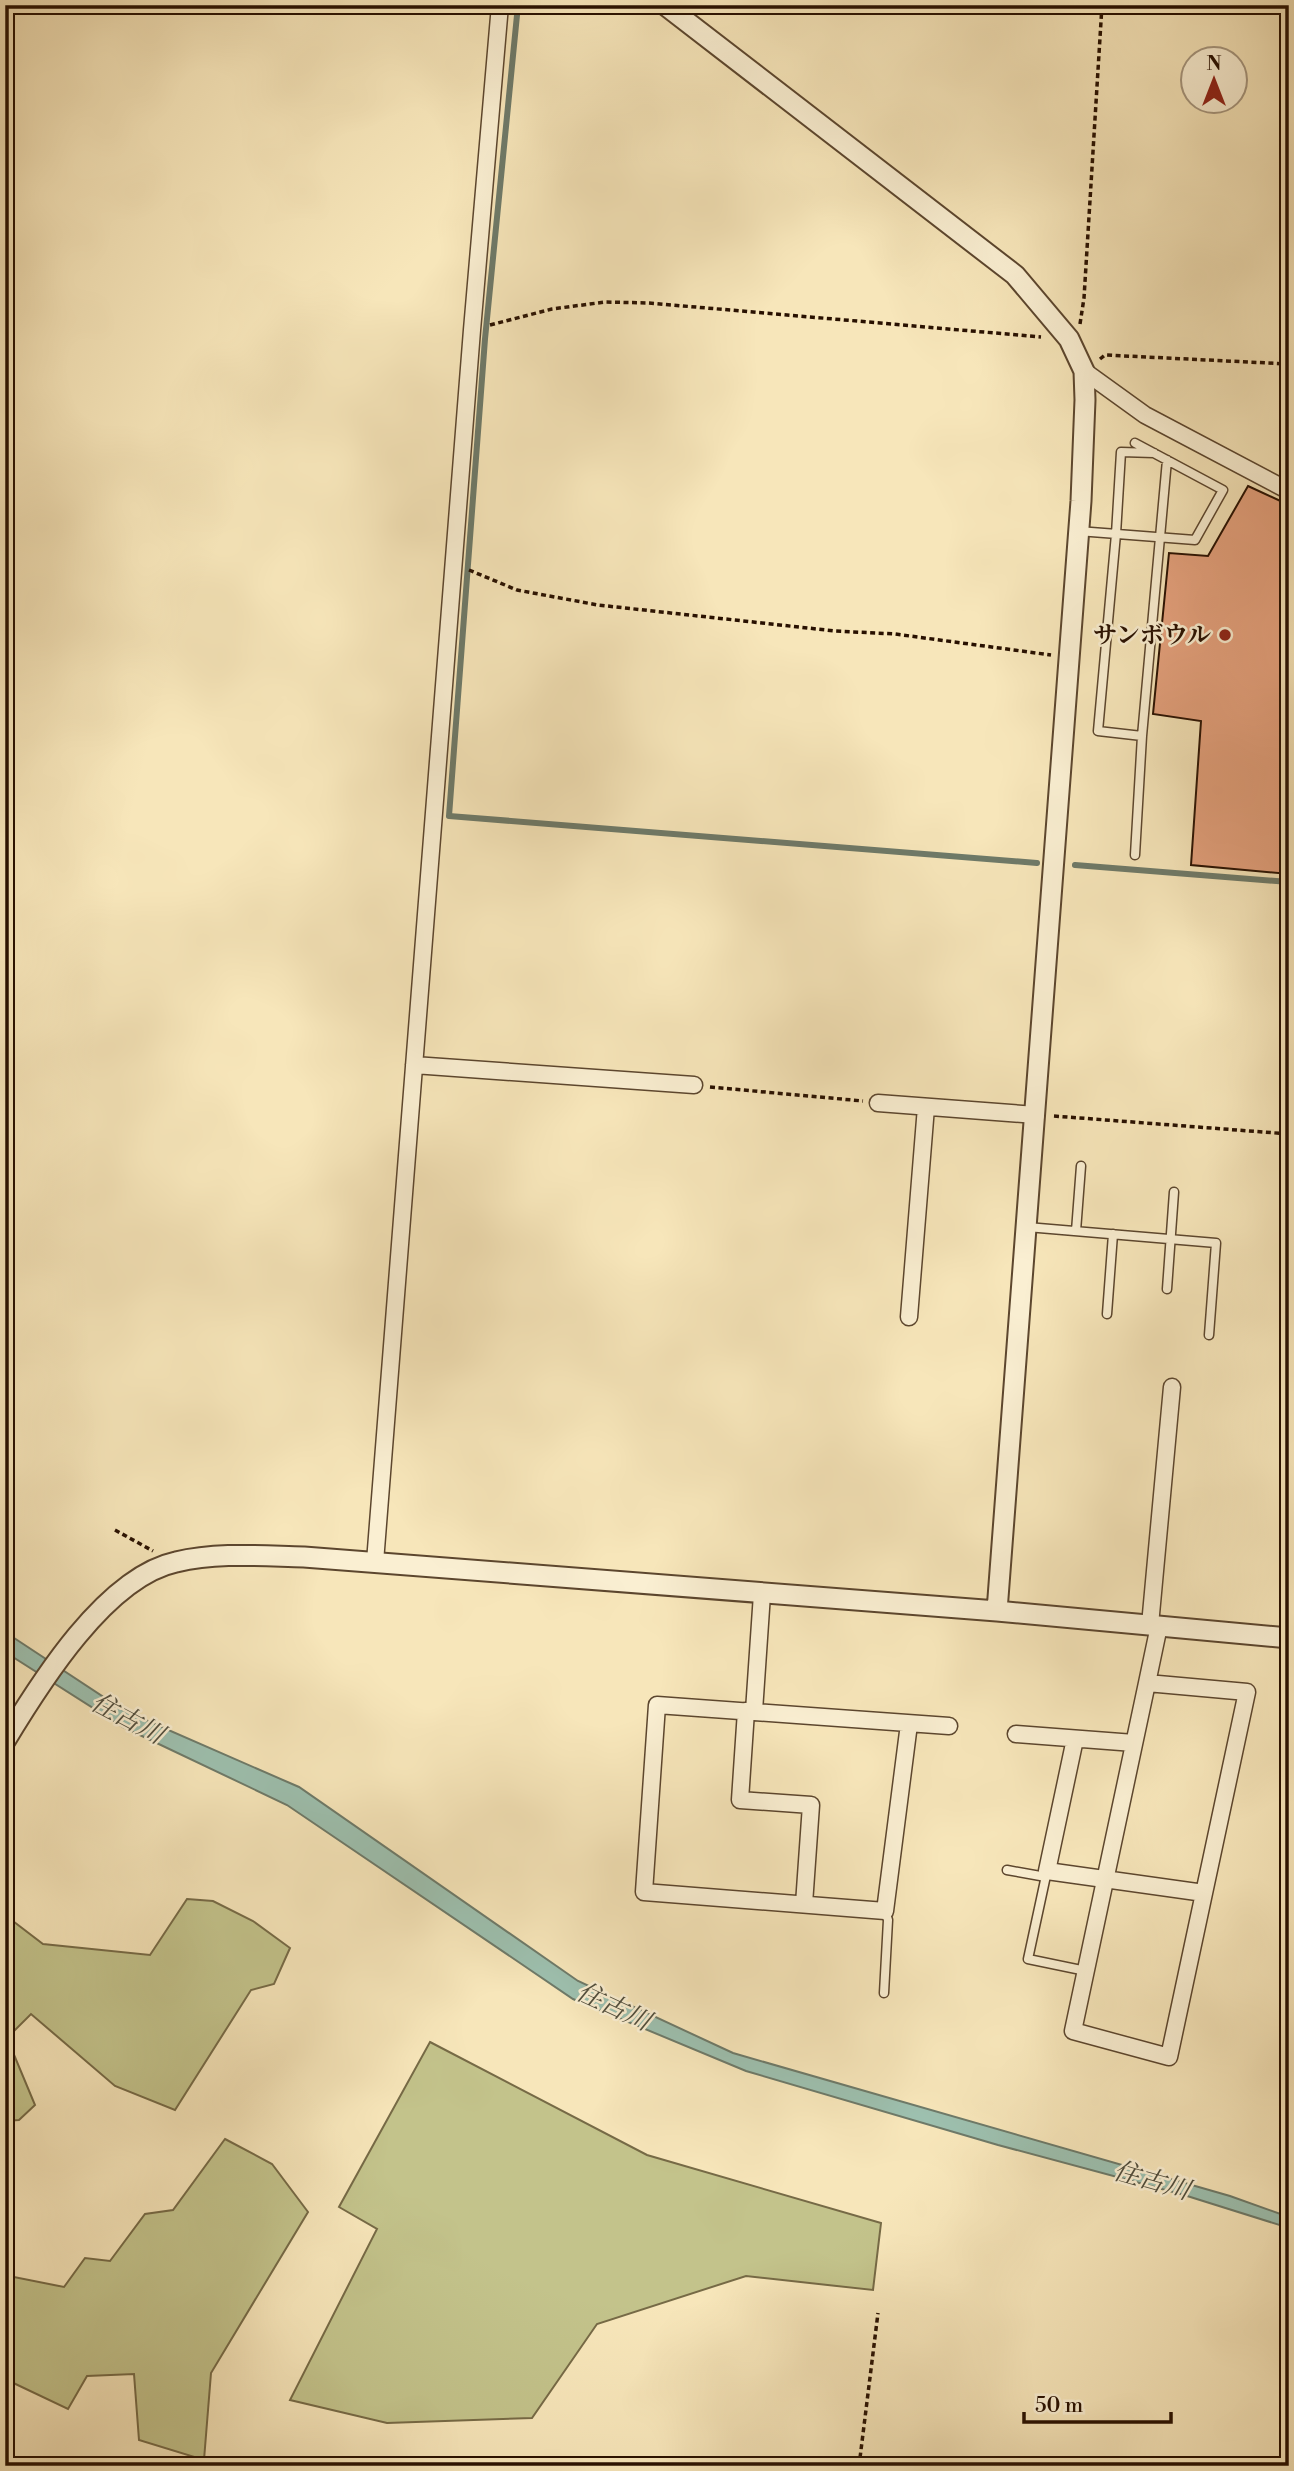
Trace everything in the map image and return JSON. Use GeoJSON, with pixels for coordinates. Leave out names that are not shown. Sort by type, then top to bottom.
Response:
{"type":"FeatureCollection","features":[{"type":"Feature","properties":{"kind":"street"},"geometry":{"type":"LineString","coordinates":[[375,1562],[500,5]]}},
{"type":"Feature","properties":{"kind":"street"},"geometry":{"type":"LineString","coordinates":[[665,5],[1015,275],[1069,339],[1084,371],[1086,400],[1079,531],[997,1611]]}},
{"type":"Feature","properties":{"kind":"street"},"geometry":{"type":"LineString","coordinates":[[1084,371],[1145,415],[1289,491]]}},
{"type":"Feature","properties":{"kind":"street"},"geometry":{"type":"LineString","coordinates":[[414,1065],[694,1085]]}},
{"type":"Feature","properties":{"kind":"street"},"geometry":{"type":"LineString","coordinates":[[878,1103],[1035,1115]]}},
{"type":"Feature","properties":{"kind":"street"},"geometry":{"type":"LineString","coordinates":[[909,1317],[926,1107]]}},
{"type":"Feature","properties":{"kind":"street"},"geometry":{"type":"LineString","coordinates":[[1147,1683],[1247,1692],[1170,2057],[1073,2031],[1147,1683],[1172,1387]]}},
{"type":"Feature","properties":{"kind":"street"},"geometry":{"type":"LineString","coordinates":[[5,1741],[21,1714],[81,1631],[98,1611],[139,1577],[174,1562],[233,1555],[375,1562],[997,1611],[1289,1638]]}},
{"type":"Feature","properties":{"kind":"street"},"geometry":{"type":"LineString","coordinates":[[762,1594],[740,1800],[811,1805],[804,1904]]}},
{"type":"Feature","properties":{"kind":"street"},"geometry":{"type":"LineString","coordinates":[[909,1724],[885,1911],[644,1892],[657,1705],[949,1726]]}},
{"type":"Feature","properties":{"kind":"street"},"geometry":{"type":"LineString","coordinates":[[1016,1734],[1134,1743]]}},
{"type":"Feature","properties":{"kind":"street"},"geometry":{"type":"LineString","coordinates":[[1075,1739],[1047,1874],[1204,1893]]}},
{"type":"Feature","properties":{"kind":"lane"},"geometry":{"type":"LineString","coordinates":[[1079,531],[1195,540],[1223,490],[1135,443]]}},
{"type":"Feature","properties":{"kind":"lane"},"geometry":{"type":"LineString","coordinates":[[1142,736],[1098,731],[1121,452],[1154,453]]}},
{"type":"Feature","properties":{"kind":"lane"},"geometry":{"type":"LineString","coordinates":[[1135,855],[1142,736],[1167,460]]}},
{"type":"Feature","properties":{"kind":"lane"},"geometry":{"type":"LineString","coordinates":[[1076,1231],[1081,1166]]}},
{"type":"Feature","properties":{"kind":"lane"},"geometry":{"type":"LineString","coordinates":[[1167,1289],[1174,1192]]}},
{"type":"Feature","properties":{"kind":"lane"},"geometry":{"type":"LineString","coordinates":[[1027,1227],[1216,1243],[1209,1335]]}},
{"type":"Feature","properties":{"kind":"lane"},"geometry":{"type":"LineString","coordinates":[[1107,1314],[1113,1234]]}},
{"type":"Feature","properties":{"kind":"lane"},"geometry":{"type":"LineString","coordinates":[[1007,1870],[1047,1874],[1028,1959],[1086,1971]]}},
{"type":"Feature","properties":{"kind":"lane"},"geometry":{"type":"LineString","coordinates":[[884,1993],[888,1920],[885,1911]]}},
{"type":"Feature","properties":{"kind":"path"},"geometry":{"type":"LineString","coordinates":[[489,325],[552,309],[616,302],[1069,339],[1081,322],[1084,298],[1102,5]]}},
{"type":"Feature","properties":{"kind":"path"},"geometry":{"type":"LineString","coordinates":[[1084,371],[1105,355],[1289,364]]}},
{"type":"Feature","properties":{"kind":"path"},"geometry":{"type":"LineString","coordinates":[[471,570],[517,590],[598,605],[835,631],[895,634],[1069,657]]}},
{"type":"Feature","properties":{"kind":"path"},"geometry":{"type":"LineString","coordinates":[[694,1085],[878,1103]]}},
{"type":"Feature","properties":{"kind":"path"},"geometry":{"type":"LineString","coordinates":[[1035,1115],[1289,1135]]}},
{"type":"Feature","properties":{"kind":"path"},"geometry":{"type":"LineString","coordinates":[[115,1530],[174,1562]]}},
{"type":"Feature","properties":{"kind":"path"},"geometry":{"type":"LineString","coordinates":[[859,2466],[878,2314]]}},
{"type":"Feature","properties":{"kind":"green space"},"geometry":{"type":"Polygon","coordinates":[[[187,1899],[213,1901],[253,1921],[290,1948],[274,1984],[251,1990],[175,2110],[115,2086],[31,2014],[7,2038],[35,2105],[19,2120],[5,2121],[5,1915],[43,1944],[150,1955],[187,1899]]]}},
{"type":"Feature","properties":{"kind":"green space"},"geometry":{"type":"Polygon","coordinates":[[[430,2042],[647,2155],[881,2223],[873,2290],[746,2276],[597,2324],[532,2418],[387,2423],[290,2400],[377,2229],[339,2207],[430,2042]]]}},
{"type":"Feature","properties":{"kind":"green space"},"geometry":{"type":"Polygon","coordinates":[[[225,2139],[272,2164],[308,2212],[211,2373],[204,2460],[139,2440],[134,2374],[87,2376],[68,2409],[5,2379],[5,2279],[14,2277],[64,2287],[85,2258],[110,2261],[145,2214],[173,2210],[225,2139]]]}},
{"type":"Feature","properties":{"kind":"water","name":"住古川"},"geometry":{"type":"Polygon","coordinates":[[[5,1632],[125,1711],[299,1787],[578,1981],[733,2053],[1230,2196],[1289,2217],[1289,2228],[1184,2195],[998,2145],[746,2071],[573,1999],[287,1805],[123,1727],[5,1652],[5,1632]]]}},
{"type":"Feature","properties":{"kind":"building","name":"サンボウル"},"geometry":{"type":"Polygon","coordinates":[[[1248,486],[1289,505],[1289,874],[1191,865],[1201,721],[1153,714],[1169,553],[1208,556],[1248,486]]]}},
{"type":"Feature","properties":{"kind":"waterway"},"geometry":{"type":"LineString","coordinates":[[518,5],[485,339],[449,816],[1037,863]]}},
{"type":"Feature","properties":{"kind":"waterway"},"geometry":{"type":"LineString","coordinates":[[1075,865],[1289,882]]}},
{"type":"Feature","properties":{"kind":"place","name":"サンボウル"},"geometry":{"type":"Point","coordinates":[1225,635]}}]}
